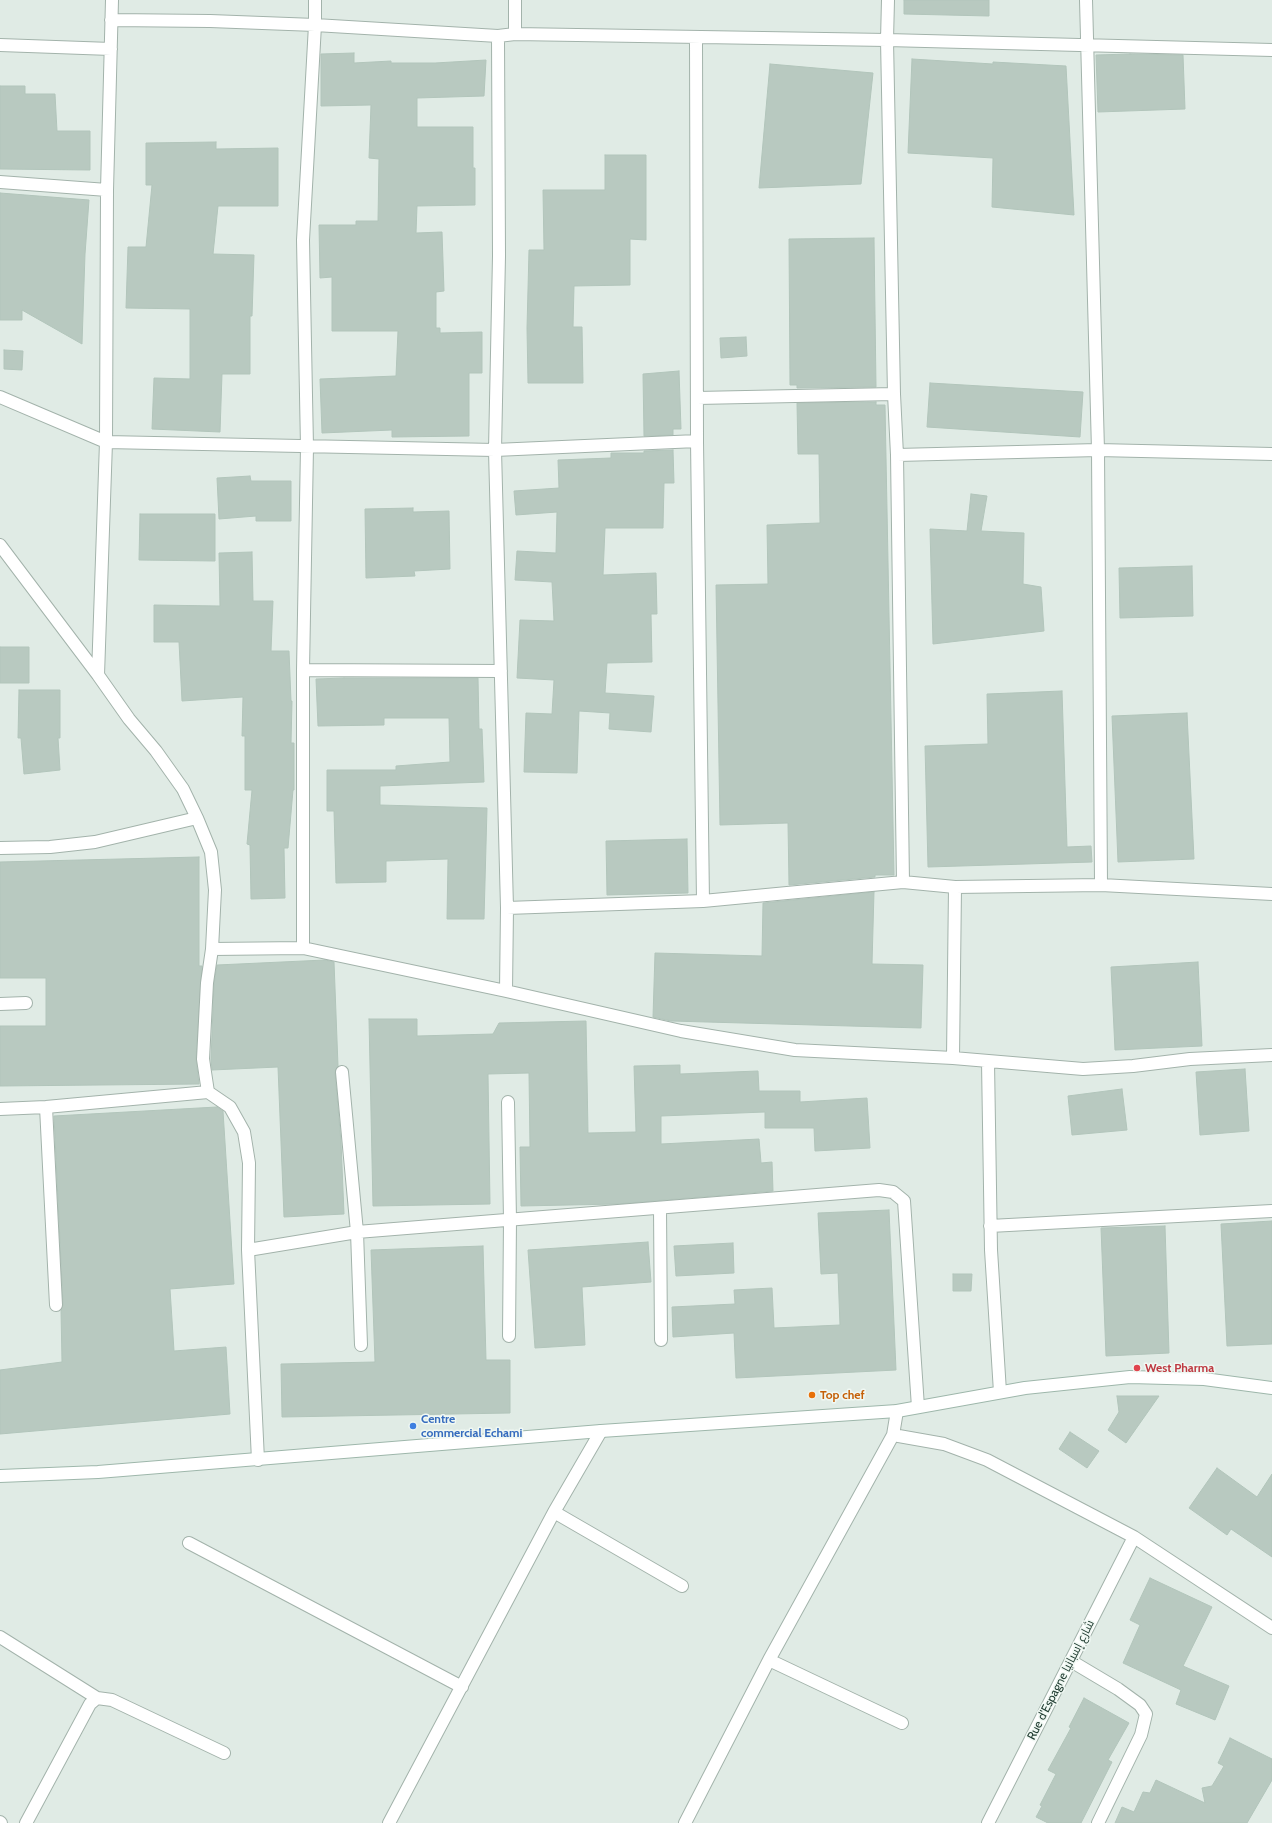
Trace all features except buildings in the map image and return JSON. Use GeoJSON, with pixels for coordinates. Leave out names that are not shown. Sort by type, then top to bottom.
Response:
{"type":"FeatureCollection","features":[{"type":"Feature","properties":{"kind":"street"},"geometry":{"type":"LineString","coordinates":[[98,675],[106,442],[107,190],[112,0]]}},
{"type":"Feature","properties":{"kind":"street"},"geometry":{"type":"LineString","coordinates":[[303,948],[303,670],[307,446],[303,240],[315,25],[315,0]]}},
{"type":"Feature","properties":{"kind":"street"},"geometry":{"type":"LineString","coordinates":[[515,0],[515,34]]}},
{"type":"Feature","properties":{"kind":"street"},"geometry":{"type":"LineString","coordinates":[[888,0],[887,40],[894,394],[897,455],[903,882]]}},
{"type":"Feature","properties":{"kind":"street"},"geometry":{"type":"LineString","coordinates":[[1086,0],[1098,450],[1101,885]]}},
{"type":"Feature","properties":{"kind":"street"},"geometry":{"type":"LineString","coordinates":[[111,20],[210,21],[315,25],[498,36],[515,34],[887,40],[1088,44],[1272,50]]}},
{"type":"Feature","properties":{"kind":"street"},"geometry":{"type":"LineString","coordinates":[[498,36],[499,256],[495,450],[507,908],[506,991]]}},
{"type":"Feature","properties":{"kind":"street"},"geometry":{"type":"LineString","coordinates":[[696,38],[697,441],[703,901]]}},
{"type":"Feature","properties":{"kind":"street"},"geometry":{"type":"LineString","coordinates":[[0,45],[111,49]]}},
{"type":"Feature","properties":{"kind":"street"},"geometry":{"type":"LineString","coordinates":[[0,182],[107,190]]}},
{"type":"Feature","properties":{"kind":"street"},"geometry":{"type":"LineString","coordinates":[[697,398],[894,394]]}},
{"type":"Feature","properties":{"kind":"street"},"geometry":{"type":"LineString","coordinates":[[0,397],[106,442],[495,450],[697,441]]}},
{"type":"Feature","properties":{"kind":"street"},"geometry":{"type":"LineString","coordinates":[[897,455],[1098,450],[1272,454]]}},
{"type":"Feature","properties":{"kind":"street"},"geometry":{"type":"LineString","coordinates":[[0,545],[98,675],[129,720],[156,752],[183,789],[211,852],[215,890],[212,949],[207,983],[204,1059],[208,1092]]}},
{"type":"Feature","properties":{"kind":"street"},"geometry":{"type":"LineString","coordinates":[[303,670],[501,670]]}},
{"type":"Feature","properties":{"kind":"street"},"geometry":{"type":"LineString","coordinates":[[0,848],[50,847],[95,842],[197,818]]}},
{"type":"Feature","properties":{"kind":"street"},"geometry":{"type":"LineString","coordinates":[[507,908],[703,901],[903,882],[955,887],[1101,885],[1272,894]]}},
{"type":"Feature","properties":{"kind":"street"},"geometry":{"type":"LineString","coordinates":[[953,1058],[955,887]]}},
{"type":"Feature","properties":{"kind":"street"},"geometry":{"type":"LineString","coordinates":[[212,949],[303,948],[681,1030],[795,1050],[953,1058],[1083,1070],[1190,1059],[1272,1055]]}},
{"type":"Feature","properties":{"kind":"street"},"geometry":{"type":"LineString","coordinates":[[0,1004],[26,1003]]}},
{"type":"Feature","properties":{"kind":"street"},"geometry":{"type":"LineString","coordinates":[[988,1062],[990,1226],[1000,1392]]}},
{"type":"Feature","properties":{"kind":"street"},"geometry":{"type":"LineString","coordinates":[[342,1072],[356,1232],[361,1345]]}},
{"type":"Feature","properties":{"kind":"street"},"geometry":{"type":"LineString","coordinates":[[0,1109],[46,1107],[208,1092],[230,1106],[244,1132],[249,1163],[248,1250],[258,1460]]}},
{"type":"Feature","properties":{"kind":"street"},"geometry":{"type":"LineString","coordinates":[[508,1102],[510,1220],[509,1336]]}},
{"type":"Feature","properties":{"kind":"street"},"geometry":{"type":"LineString","coordinates":[[46,1107],[56,1305]]}},
{"type":"Feature","properties":{"kind":"street"},"geometry":{"type":"LineString","coordinates":[[248,1250],[356,1232],[879,1190],[893,1192],[904,1201],[918,1407]]}},
{"type":"Feature","properties":{"kind":"street"},"geometry":{"type":"LineString","coordinates":[[660,1208],[661,1340]]}},
{"type":"Feature","properties":{"kind":"street"},"geometry":{"type":"LineString","coordinates":[[990,1226],[1272,1211]]}},
{"type":"Feature","properties":{"kind":"street"},"geometry":{"type":"LineString","coordinates":[[0,1476],[98,1472],[601,1431],[897,1411],[1025,1388],[1130,1377],[1204,1379],[1272,1388]]}},
{"type":"Feature","properties":{"kind":"street"},"geometry":{"type":"LineString","coordinates":[[685,1823],[769,1660],[893,1435],[897,1411]]}},
{"type":"Feature","properties":{"kind":"street"},"geometry":{"type":"LineString","coordinates":[[389,1823],[554,1512],[601,1431]]}},
{"type":"Feature","properties":{"kind":"street"},"geometry":{"type":"LineString","coordinates":[[893,1435],[944,1444],[987,1460],[1134,1537],[1272,1628]]}},
{"type":"Feature","properties":{"kind":"street"},"geometry":{"type":"LineString","coordinates":[[554,1512],[682,1586]]}},
{"type":"Feature","properties":{"kind":"street","name":"Rue d'Espagne شارع إسبانيا"},"geometry":{"type":"LineString","coordinates":[[988,1823],[1134,1537]]}},
{"type":"Feature","properties":{"kind":"street"},"geometry":{"type":"LineString","coordinates":[[189,1543],[462,1687]]}},
{"type":"Feature","properties":{"kind":"street"},"geometry":{"type":"LineString","coordinates":[[0,1637],[97,1698],[112,1700],[224,1753]]}},
{"type":"Feature","properties":{"kind":"street"},"geometry":{"type":"LineString","coordinates":[[769,1660],[902,1723]]}},
{"type":"Feature","properties":{"kind":"street"},"geometry":{"type":"LineString","coordinates":[[1071,1660],[1118,1689],[1140,1705],[1146,1714],[1140,1734],[1098,1823]]}},
{"type":"Feature","properties":{"kind":"street"},"geometry":{"type":"LineString","coordinates":[[26,1823],[90,1704],[97,1698]]}},
{"type":"Feature","properties":{"kind":"place","name":"West Pharma"},"geometry":{"type":"Point","coordinates":[1137,1368]}},
{"type":"Feature","properties":{"kind":"place","name":"Top chef"},"geometry":{"type":"Point","coordinates":[812,1395]}},
{"type":"Feature","properties":{"kind":"place","name":"Centre commercial Echami"},"geometry":{"type":"Point","coordinates":[413,1426]}}]}
